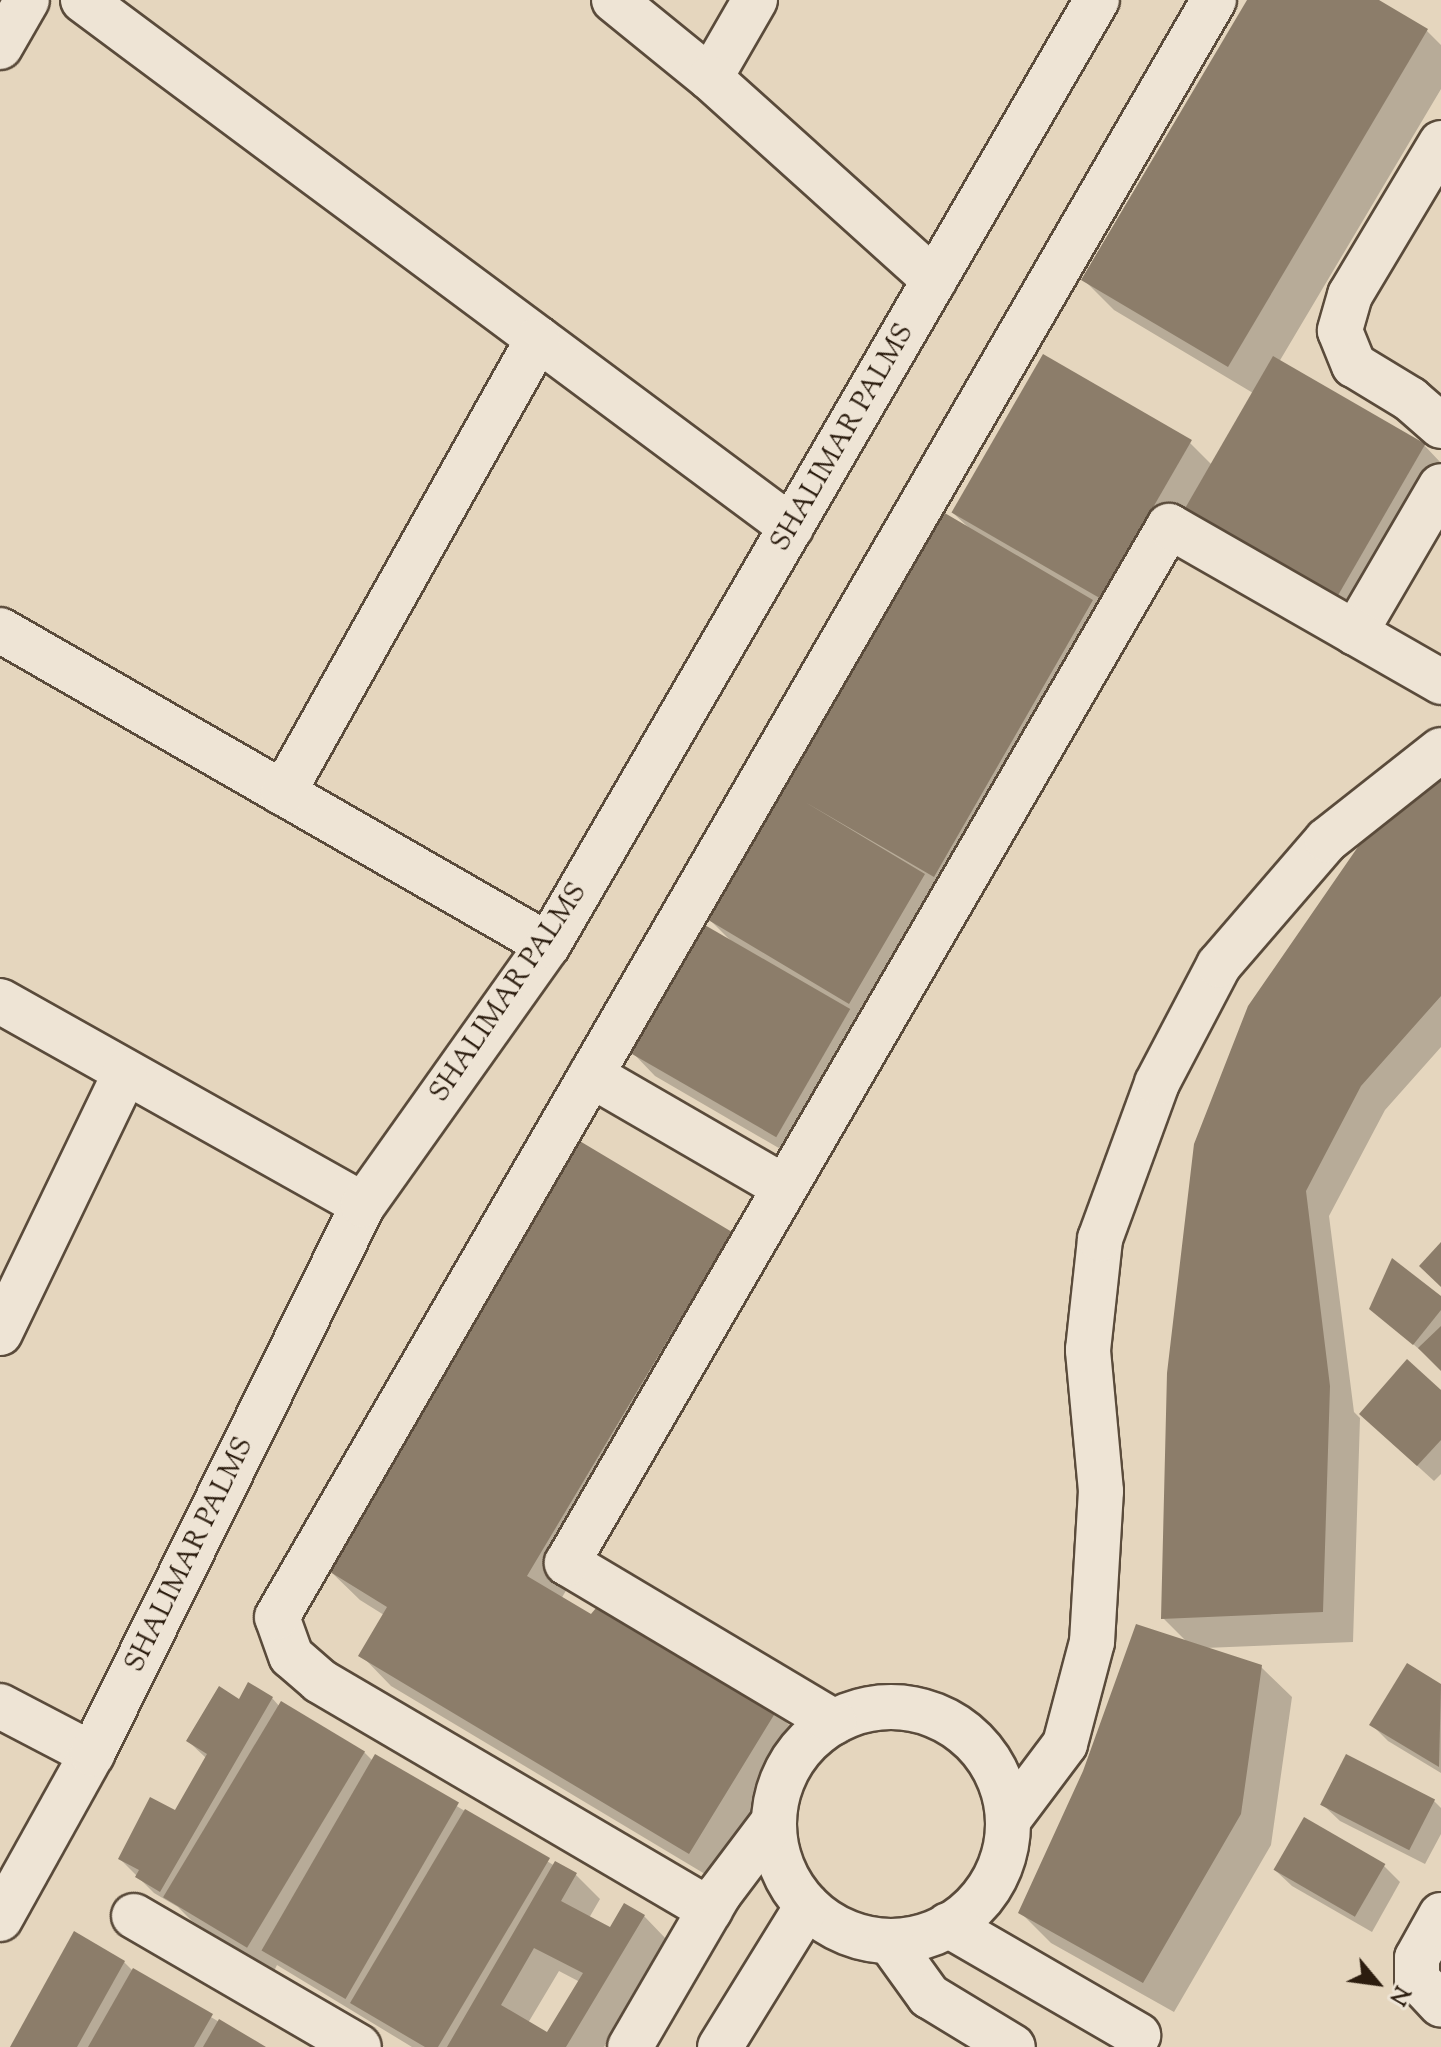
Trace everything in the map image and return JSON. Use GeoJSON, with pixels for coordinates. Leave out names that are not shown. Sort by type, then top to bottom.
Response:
{"type":"FeatureCollection","features":[{"type":"Feature","properties":{"kind":"street"},"geometry":{"type":"LineString","coordinates":[[0,47],[27,0]]}},
{"type":"Feature","properties":{"kind":"street"},"geometry":{"type":"LineString","coordinates":[[83,0],[791,527]]}},
{"type":"Feature","properties":{"kind":"street"},"geometry":{"type":"LineString","coordinates":[[614,0],[710,78],[934,280]]}},
{"type":"Feature","properties":{"kind":"street"},"geometry":{"type":"LineString","coordinates":[[710,78],[755,0]]}},
{"type":"Feature","properties":{"kind":"street","name":"SHALIMAR PALMS"},"geometry":{"type":"LineString","coordinates":[[0,1919],[92,1754],[363,1205],[548,945],[1097,0]]}},
{"type":"Feature","properties":{"kind":"street"},"geometry":{"type":"LineString","coordinates":[[710,1910],[320,1681],[291,1656],[277,1617],[1214,0]]}},
{"type":"Feature","properties":{"kind":"street"},"geometry":{"type":"LineString","coordinates":[[1441,143],[1350,295],[1340,331],[1354,365],[1410,399],[1441,426]]}},
{"type":"Feature","properties":{"kind":"street"},"geometry":{"type":"LineString","coordinates":[[283,793],[538,339]]}},
{"type":"Feature","properties":{"kind":"street"},"geometry":{"type":"LineString","coordinates":[[1355,633],[1441,486]]}},
{"type":"Feature","properties":{"kind":"street"},"geometry":{"type":"LineString","coordinates":[[834,1722],[567,1563],[1169,526],[1441,682]]}},
{"type":"Feature","properties":{"kind":"street"},"geometry":{"type":"LineString","coordinates":[[0,630],[548,945]]}},
{"type":"Feature","properties":{"kind":"street"},"geometry":{"type":"LineString","coordinates":[[1008,1820],[1065,1744],[1092,1642],[1101,1491],[1088,1350],[1100,1239],[1157,1083],[1219,965],[1327,840],[1441,750]]}},
{"type":"Feature","properties":{"kind":"street"},"geometry":{"type":"LineString","coordinates":[[0,1001],[363,1205]]}},
{"type":"Feature","properties":{"kind":"street"},"geometry":{"type":"LineString","coordinates":[[0,1333],[125,1073]]}},
{"type":"Feature","properties":{"kind":"street"},"geometry":{"type":"LineString","coordinates":[[591,1075],[784,1187]]}},
{"type":"Feature","properties":{"kind":"street"},"geometry":{"type":"LineString","coordinates":[[0,1706],[92,1754]]}},
{"type":"Feature","properties":{"kind":"street"},"geometry":{"type":"LineString","coordinates":[[911,1707],[949,1721],[980,1747],[1001,1781],[1008,1820],[1004,1858],[987,1892],[961,1919],[928,1937],[890,1942],[853,1937],[820,1919],[807,1906],[794,1892],[778,1858],[774,1821],[782,1781],[803,1747],[834,1722],[872,1708],[911,1707]]}},
{"type":"Feature","properties":{"kind":"street"},"geometry":{"type":"LineString","coordinates":[[630,2047],[710,1910],[774,1821]]}},
{"type":"Feature","properties":{"kind":"street"},"geometry":{"type":"LineString","coordinates":[[720,2047],[807,1906]]}},
{"type":"Feature","properties":{"kind":"street"},"geometry":{"type":"LineString","coordinates":[[1441,1915],[1417,1958],[1417,1979],[1441,2005]]}},
{"type":"Feature","properties":{"kind":"street"},"geometry":{"type":"LineString","coordinates":[[134,1916],[359,2047]]}},
{"type":"Feature","properties":{"kind":"street"},"geometry":{"type":"LineString","coordinates":[[948,1925],[1138,2035]]}},
{"type":"Feature","properties":{"kind":"street"},"geometry":{"type":"LineString","coordinates":[[890,1942],[929,1996],[1013,2047]]}},
{"type":"Feature","properties":{"kind":"building"},"geometry":{"type":"Polygon","coordinates":[[[1247,0],[1379,0],[1428,29],[1228,367],[1081,280],[1247,0]]]}},
{"type":"Feature","properties":{"kind":"building"},"geometry":{"type":"Polygon","coordinates":[[[1043,354],[1192,440],[1100,598],[952,512],[1043,354]]]}},
{"type":"Feature","properties":{"kind":"building"},"geometry":{"type":"Polygon","coordinates":[[[1273,356],[1425,444],[1337,597],[1184,509],[1273,356]]]}},
{"type":"Feature","properties":{"kind":"building"},"geometry":{"type":"Polygon","coordinates":[[[943,512],[1093,600],[934,877],[805,802],[925,874],[849,1004],[705,918],[943,512]]]}},
{"type":"Feature","properties":{"kind":"building"},"geometry":{"type":"Polygon","coordinates":[[[1441,775],[1441,996],[1361,1086],[1306,1191],[1330,1386],[1323,1612],[1161,1619],[1167,1373],[1194,1144],[1248,1006],[1373,825],[1441,775]]]}},
{"type":"Feature","properties":{"kind":"building"},"geometry":{"type":"Polygon","coordinates":[[[703,924],[850,1009],[776,1137],[629,1052],[703,924]]]}},
{"type":"Feature","properties":{"kind":"building"},"geometry":{"type":"Polygon","coordinates":[[[578,1140],[732,1232],[527,1576],[591,1614],[602,1601],[777,1710],[689,1854],[358,1656],[387,1607],[327,1570],[578,1140]]]}},
{"type":"Feature","properties":{"kind":"building"},"geometry":{"type":"Polygon","coordinates":[[[1441,1242],[1441,1287],[1419,1266],[1441,1242]]]}},
{"type":"Feature","properties":{"kind":"building"},"geometry":{"type":"Polygon","coordinates":[[[1392,1258],[1441,1296],[1441,1310],[1413,1345],[1369,1309],[1392,1258]]]}},
{"type":"Feature","properties":{"kind":"building"},"geometry":{"type":"Polygon","coordinates":[[[1441,1326],[1441,1371],[1418,1348],[1441,1326]]]}},
{"type":"Feature","properties":{"kind":"building"},"geometry":{"type":"Polygon","coordinates":[[[1407,1359],[1441,1390],[1441,1440],[1417,1466],[1359,1414],[1407,1359]]]}},
{"type":"Feature","properties":{"kind":"building"},"geometry":{"type":"Polygon","coordinates":[[[1136,1624],[1262,1665],[1241,1814],[1143,1983],[1018,1913],[1083,1771],[1136,1624]]]}},
{"type":"Feature","properties":{"kind":"building"},"geometry":{"type":"Polygon","coordinates":[[[1407,1663],[1441,1684],[1439,1767],[1369,1725],[1407,1663]]]}},
{"type":"Feature","properties":{"kind":"building"},"geometry":{"type":"Polygon","coordinates":[[[248,1682],[273,1697],[160,1892],[135,1877],[139,1870],[118,1859],[150,1797],[175,1810],[207,1754],[186,1741],[219,1686],[239,1699],[248,1682]]]}},
{"type":"Feature","properties":{"kind":"building"},"geometry":{"type":"Polygon","coordinates":[[[281,1701],[365,1751],[247,1948],[163,1897],[281,1701]]]}},
{"type":"Feature","properties":{"kind":"building"},"geometry":{"type":"Polygon","coordinates":[[[375,1754],[459,1802],[346,1999],[262,1951],[375,1754]]]}},
{"type":"Feature","properties":{"kind":"building"},"geometry":{"type":"Polygon","coordinates":[[[1346,1754],[1435,1799],[1409,1850],[1320,1805],[1346,1754]]]}},
{"type":"Feature","properties":{"kind":"building"},"geometry":{"type":"Polygon","coordinates":[[[465,1809],[550,1858],[438,2047],[425,2047],[350,2003],[465,1809]]]}},
{"type":"Feature","properties":{"kind":"building"},"geometry":{"type":"Polygon","coordinates":[[[1304,1817],[1385,1864],[1355,1917],[1274,1870],[1304,1817]]]}},
{"type":"Feature","properties":{"kind":"building"},"geometry":{"type":"Polygon","coordinates":[[[555,1861],[577,1873],[561,1901],[610,1927],[624,1903],[645,1915],[566,2047],[447,2047],[555,1861]],[[534,1948],[501,2005],[547,2032],[583,1973],[534,1948]]]}},
{"type":"Feature","properties":{"kind":"building"},"geometry":{"type":"Polygon","coordinates":[[[74,1931],[125,1961],[77,2047],[10,2047],[74,1931]]]}},
{"type":"Feature","properties":{"kind":"building"},"geometry":{"type":"Polygon","coordinates":[[[133,1968],[213,2014],[194,2047],[88,2047],[133,1968]]]}},
{"type":"Feature","properties":{"kind":"building"},"geometry":{"type":"Polygon","coordinates":[[[219,2019],[266,2047],[203,2047],[219,2019]]]}}]}
